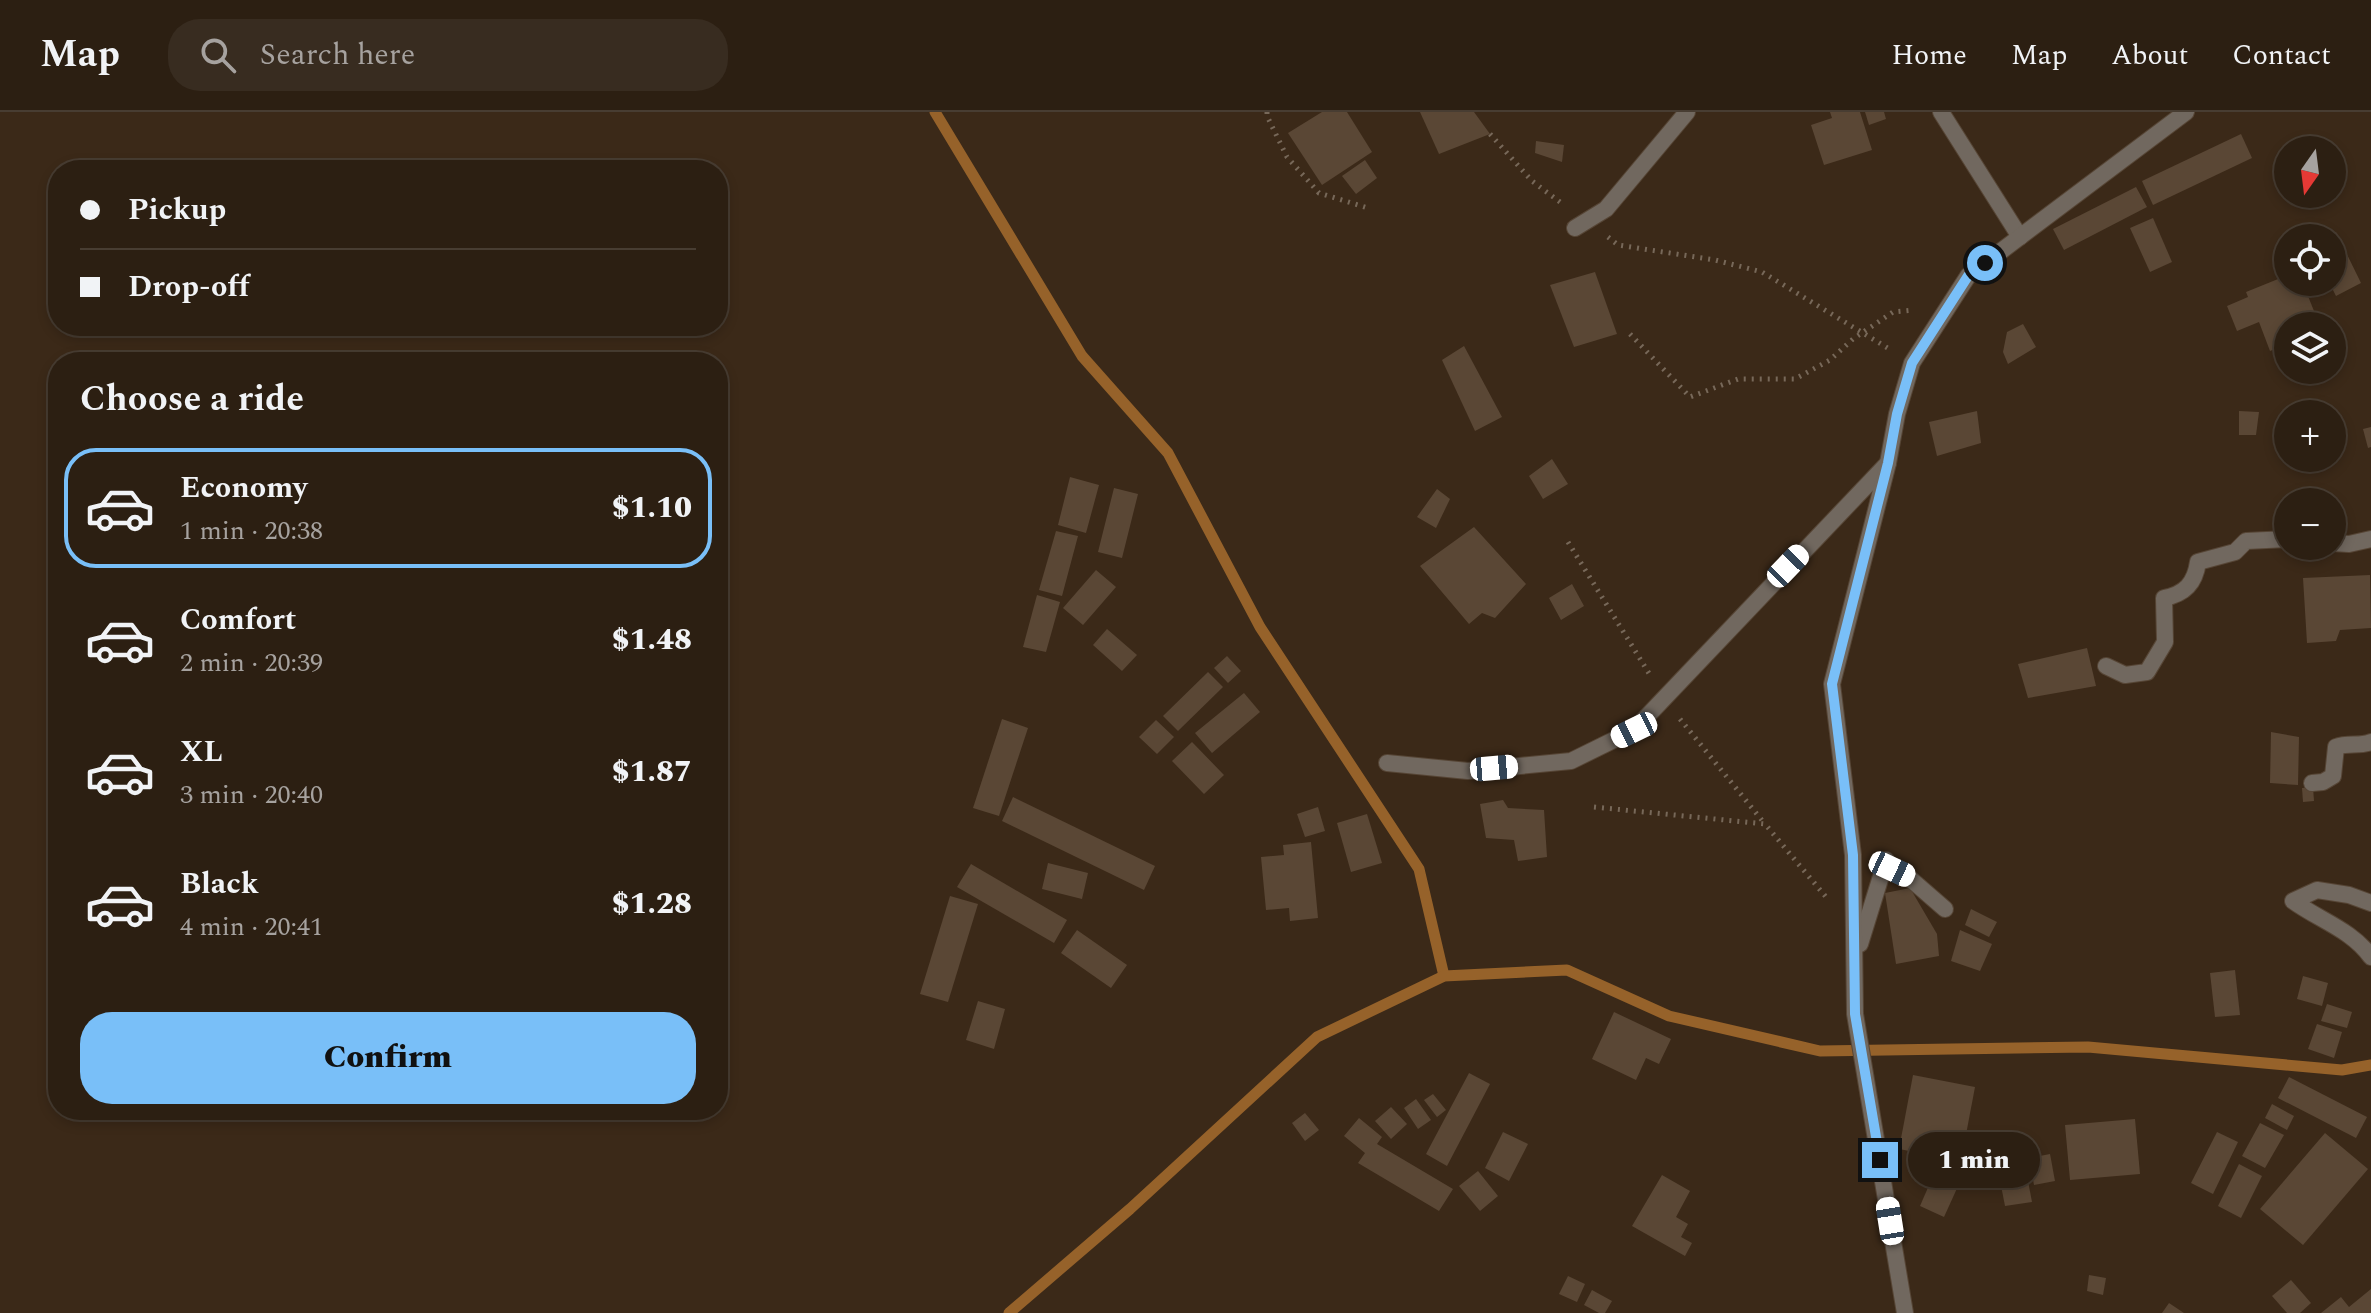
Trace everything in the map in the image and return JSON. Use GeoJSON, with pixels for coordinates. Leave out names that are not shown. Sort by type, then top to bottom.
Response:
{"type":"FeatureCollection","features":[{"type":"Feature","properties":{"kind":"street"},"geometry":{"type":"LineString","coordinates":[[1581,225],[1606,209],[1687,112]]}},
{"type":"Feature","properties":{"kind":"street"},"geometry":{"type":"LineString","coordinates":[[1941,112],[2020,237]]}},
{"type":"Feature","properties":{"kind":"street"},"geometry":{"type":"LineString","coordinates":[[1905,1313],[1855,1014],[1853,855],[1832,684],[1912,363],[1968,276],[2186,112]]}},
{"type":"Feature","properties":{"kind":"street"},"geometry":{"type":"LineString","coordinates":[[1387,763],[1468,771],[1571,761],[1634,730],[1888,463]]}},
{"type":"Feature","properties":{"kind":"street"},"geometry":{"type":"LineString","coordinates":[[2346,544],[2371,539]]}},
{"type":"Feature","properties":{"kind":"street"},"geometry":{"type":"LineString","coordinates":[[2106,666],[2125,675],[2147,672],[2165,642],[2164,598],[2181,595],[2196,579],[2198,562],[2235,552],[2246,541],[2274,540]]}},
{"type":"Feature","properties":{"kind":"street"},"geometry":{"type":"LineString","coordinates":[[2312,783],[2323,782],[2333,776],[2336,747],[2347,742],[2364,745],[2371,742]]}},
{"type":"Feature","properties":{"kind":"street"},"geometry":{"type":"LineString","coordinates":[[1855,961],[1886,860],[1892,869],[1907,876],[1945,909]]}},
{"type":"Feature","properties":{"kind":"street"},"geometry":{"type":"LineString","coordinates":[[2371,903],[2349,895],[2317,890],[2293,901],[2317,918],[2344,930],[2371,957]]}},
{"type":"Feature","properties":{"kind":"path"},"geometry":{"type":"LineString","coordinates":[[1267,112],[1287,157],[1319,193],[1368,208]]}},
{"type":"Feature","properties":{"kind":"path"},"geometry":{"type":"LineString","coordinates":[[1490,134],[1532,181],[1581,225],[1618,245],[1715,260],[1762,272],[1912,363]]}},
{"type":"Feature","properties":{"kind":"path"},"geometry":{"type":"LineString","coordinates":[[1630,334],[1690,397],[1738,379],[1795,379],[1830,360],[1893,312],[1947,308]]}},
{"type":"Feature","properties":{"kind":"path"},"geometry":{"type":"LineString","coordinates":[[1594,807],[1765,824],[1811,876],[1854,937]]}},
{"type":"Feature","properties":{"kind":"building"},"geometry":{"type":"Polygon","coordinates":[[[1322,112],[1347,112],[1372,152],[1322,185],[1288,133],[1322,112]]]}},
{"type":"Feature","properties":{"kind":"building"},"geometry":{"type":"Polygon","coordinates":[[[1420,112],[1474,112],[1490,134],[1439,154],[1420,112]]]}},
{"type":"Feature","properties":{"kind":"building"},"geometry":{"type":"Polygon","coordinates":[[[1830,112],[1860,112],[1872,150],[1824,165],[1811,125],[1832,118],[1830,112]]]}},
{"type":"Feature","properties":{"kind":"building"},"geometry":{"type":"Polygon","coordinates":[[[1865,112],[1884,112],[1886,119],[1869,125],[1865,112]]]}},
{"type":"Feature","properties":{"kind":"building"},"geometry":{"type":"Polygon","coordinates":[[[2241,134],[2252,158],[2153,205],[2142,181],[2241,134]]]}},
{"type":"Feature","properties":{"kind":"building"},"geometry":{"type":"Polygon","coordinates":[[[1536,141],[1564,145],[1562,162],[1535,153],[1536,141]]]}},
{"type":"Feature","properties":{"kind":"building"},"geometry":{"type":"Polygon","coordinates":[[[1365,160],[1377,178],[1356,194],[1342,176],[1365,160]]]}},
{"type":"Feature","properties":{"kind":"building"},"geometry":{"type":"Polygon","coordinates":[[[2136,187],[2147,207],[2064,250],[2053,229],[2136,187]]]}},
{"type":"Feature","properties":{"kind":"building"},"geometry":{"type":"Polygon","coordinates":[[[2153,218],[2172,262],[2150,272],[2130,228],[2153,218]]]}},
{"type":"Feature","properties":{"kind":"building"},"geometry":{"type":"Polygon","coordinates":[[[2346,252],[2361,283],[2346,291],[2346,252]]]}},
{"type":"Feature","properties":{"kind":"building"},"geometry":{"type":"Polygon","coordinates":[[[1595,272],[1617,334],[1574,347],[1550,285],[1595,272]]]}},
{"type":"Feature","properties":{"kind":"building"},"geometry":{"type":"Polygon","coordinates":[[[2274,281],[2274,296],[2308,296],[2314,312],[2274,312],[2274,349],[2270,351],[2259,322],[2237,331],[2227,306],[2248,297],[2246,292],[2274,281]]]}},
{"type":"Feature","properties":{"kind":"building"},"geometry":{"type":"Polygon","coordinates":[[[2023,324],[2036,347],[2008,364],[2003,352],[2007,332],[2023,324]]]}},
{"type":"Feature","properties":{"kind":"building"},"geometry":{"type":"Polygon","coordinates":[[[1464,346],[1502,417],[1475,431],[1442,360],[1464,346]]]}},
{"type":"Feature","properties":{"kind":"building"},"geometry":{"type":"Polygon","coordinates":[[[1977,411],[1981,443],[1937,456],[1929,422],[1977,411]]]}},
{"type":"Feature","properties":{"kind":"building"},"geometry":{"type":"Polygon","coordinates":[[[2239,411],[2259,412],[2256,435],[2239,435],[2239,411]]]}},
{"type":"Feature","properties":{"kind":"building"},"geometry":{"type":"Polygon","coordinates":[[[2371,427],[2371,447],[2368,448],[2363,429],[2371,427]]]}},
{"type":"Feature","properties":{"kind":"building"},"geometry":{"type":"Polygon","coordinates":[[[1552,459],[1568,484],[1543,499],[1529,476],[1552,459]]]}},
{"type":"Feature","properties":{"kind":"building"},"geometry":{"type":"Polygon","coordinates":[[[1070,477],[1099,485],[1086,533],[1058,525],[1070,477]]]}},
{"type":"Feature","properties":{"kind":"building"},"geometry":{"type":"Polygon","coordinates":[[[1114,488],[1138,494],[1122,558],[1098,552],[1114,488]]]}},
{"type":"Feature","properties":{"kind":"building"},"geometry":{"type":"Polygon","coordinates":[[[1437,489],[1450,499],[1436,528],[1417,517],[1437,489]]]}},
{"type":"Feature","properties":{"kind":"building"},"geometry":{"type":"Polygon","coordinates":[[[1474,527],[1526,584],[1495,618],[1482,613],[1469,624],[1420,566],[1474,527]]]}},
{"type":"Feature","properties":{"kind":"building"},"geometry":{"type":"Polygon","coordinates":[[[1056,531],[1078,536],[1062,596],[1039,590],[1056,531]]]}},
{"type":"Feature","properties":{"kind":"building"},"geometry":{"type":"Polygon","coordinates":[[[1096,570],[1116,587],[1083,625],[1063,608],[1096,570]]]}},
{"type":"Feature","properties":{"kind":"building"},"geometry":{"type":"Polygon","coordinates":[[[2370,575],[2371,628],[2340,630],[2336,641],[2307,643],[2303,578],[2370,575]]]}},
{"type":"Feature","properties":{"kind":"building"},"geometry":{"type":"Polygon","coordinates":[[[1572,584],[1584,606],[1561,620],[1549,598],[1572,584]]]}},
{"type":"Feature","properties":{"kind":"building"},"geometry":{"type":"Polygon","coordinates":[[[1037,595],[1060,602],[1046,652],[1023,647],[1037,595]]]}},
{"type":"Feature","properties":{"kind":"building"},"geometry":{"type":"Polygon","coordinates":[[[1107,629],[1137,655],[1122,671],[1093,645],[1107,629]]]}},
{"type":"Feature","properties":{"kind":"building"},"geometry":{"type":"Polygon","coordinates":[[[2087,648],[2096,686],[2028,698],[2018,664],[2087,648]]]}},
{"type":"Feature","properties":{"kind":"building"},"geometry":{"type":"Polygon","coordinates":[[[1227,656],[1241,671],[1228,683],[1214,668],[1227,656]]]}},
{"type":"Feature","properties":{"kind":"building"},"geometry":{"type":"Polygon","coordinates":[[[1208,672],[1223,687],[1178,731],[1163,716],[1208,672]]]}},
{"type":"Feature","properties":{"kind":"building"},"geometry":{"type":"Polygon","coordinates":[[[1244,693],[1260,712],[1212,753],[1195,733],[1244,693]]]}},
{"type":"Feature","properties":{"kind":"building"},"geometry":{"type":"Polygon","coordinates":[[[1002,719],[1028,728],[999,816],[973,808],[1002,719]]]}},
{"type":"Feature","properties":{"kind":"building"},"geometry":{"type":"Polygon","coordinates":[[[1156,720],[1174,737],[1157,754],[1139,737],[1156,720]]]}},
{"type":"Feature","properties":{"kind":"building"},"geometry":{"type":"Polygon","coordinates":[[[2271,732],[2299,737],[2298,785],[2270,783],[2271,732]]]}},
{"type":"Feature","properties":{"kind":"building"},"geometry":{"type":"Polygon","coordinates":[[[1192,742],[1224,775],[1204,794],[1172,761],[1192,742]]]}},
{"type":"Feature","properties":{"kind":"building"},"geometry":{"type":"Polygon","coordinates":[[[2313,787],[2314,801],[2303,802],[2302,788],[2313,787]]]}},
{"type":"Feature","properties":{"kind":"building"},"geometry":{"type":"Polygon","coordinates":[[[1013,797],[1155,866],[1144,890],[1002,821],[1013,797]]]}},
{"type":"Feature","properties":{"kind":"building"},"geometry":{"type":"Polygon","coordinates":[[[1503,800],[1508,808],[1544,810],[1547,857],[1518,861],[1514,840],[1486,838],[1480,804],[1503,800]]]}},
{"type":"Feature","properties":{"kind":"building"},"geometry":{"type":"Polygon","coordinates":[[[1318,807],[1325,831],[1305,837],[1297,814],[1318,807]]]}},
{"type":"Feature","properties":{"kind":"building"},"geometry":{"type":"Polygon","coordinates":[[[1367,814],[1382,863],[1351,872],[1337,823],[1367,814]]]}},
{"type":"Feature","properties":{"kind":"building"},"geometry":{"type":"Polygon","coordinates":[[[1311,842],[1318,918],[1290,921],[1289,908],[1266,910],[1261,857],[1284,855],[1283,845],[1311,842]]]}},
{"type":"Feature","properties":{"kind":"building"},"geometry":{"type":"Polygon","coordinates":[[[1048,863],[1088,873],[1082,899],[1042,889],[1048,863]]]}},
{"type":"Feature","properties":{"kind":"building"},"geometry":{"type":"Polygon","coordinates":[[[971,864],[1067,920],[1054,943],[957,887],[971,864]]]}},
{"type":"Feature","properties":{"kind":"building"},"geometry":{"type":"Polygon","coordinates":[[[1910,888],[1937,934],[1939,956],[1896,964],[1885,893],[1910,888]]]}},
{"type":"Feature","properties":{"kind":"building"},"geometry":{"type":"Polygon","coordinates":[[[950,896],[978,904],[948,1002],[920,994],[950,896]]]}},
{"type":"Feature","properties":{"kind":"building"},"geometry":{"type":"Polygon","coordinates":[[[1971,909],[1997,922],[1989,937],[1965,925],[1971,909]]]}},
{"type":"Feature","properties":{"kind":"building"},"geometry":{"type":"Polygon","coordinates":[[[1077,930],[1127,965],[1111,988],[1061,953],[1077,930]]]}},
{"type":"Feature","properties":{"kind":"building"},"geometry":{"type":"Polygon","coordinates":[[[1960,930],[1992,944],[1980,971],[1951,961],[1960,930]]]}},
{"type":"Feature","properties":{"kind":"building"},"geometry":{"type":"Polygon","coordinates":[[[2235,970],[2240,1015],[2215,1017],[2210,973],[2235,970]]]}},
{"type":"Feature","properties":{"kind":"building"},"geometry":{"type":"Polygon","coordinates":[[[2303,976],[2328,983],[2322,1006],[2297,999],[2303,976]]]}},
{"type":"Feature","properties":{"kind":"building"},"geometry":{"type":"Polygon","coordinates":[[[978,1001],[1005,1009],[994,1049],[966,1040],[978,1001]]]}},
{"type":"Feature","properties":{"kind":"building"},"geometry":{"type":"Polygon","coordinates":[[[2327,1004],[2352,1012],[2347,1028],[2321,1021],[2327,1004]]]}},
{"type":"Feature","properties":{"kind":"building"},"geometry":{"type":"Polygon","coordinates":[[[1614,1012],[1671,1039],[1659,1064],[1646,1058],[1636,1080],[1592,1059],[1614,1012]]]}},
{"type":"Feature","properties":{"kind":"building"},"geometry":{"type":"Polygon","coordinates":[[[2317,1024],[2342,1032],[2334,1058],[2308,1049],[2317,1024]]]}},
{"type":"Feature","properties":{"kind":"building"},"geometry":{"type":"Polygon","coordinates":[[[1469,1073],[1490,1084],[1447,1166],[1426,1154],[1469,1073]]]}},
{"type":"Feature","properties":{"kind":"building"},"geometry":{"type":"Polygon","coordinates":[[[1913,1075],[1975,1087],[1961,1161],[1899,1149],[1913,1075]]]}},
{"type":"Feature","properties":{"kind":"building"},"geometry":{"type":"Polygon","coordinates":[[[2289,1077],[2367,1117],[2356,1138],[2278,1098],[2289,1077]]]}},
{"type":"Feature","properties":{"kind":"building"},"geometry":{"type":"Polygon","coordinates":[[[1433,1094],[1446,1110],[1437,1117],[1424,1100],[1433,1094]]]}},
{"type":"Feature","properties":{"kind":"building"},"geometry":{"type":"Polygon","coordinates":[[[1416,1099],[1431,1120],[1418,1129],[1404,1108],[1416,1099]]]}},
{"type":"Feature","properties":{"kind":"building"},"geometry":{"type":"Polygon","coordinates":[[[2272,1104],[2294,1116],[2287,1130],[2265,1118],[2272,1104]]]}},
{"type":"Feature","properties":{"kind":"building"},"geometry":{"type":"Polygon","coordinates":[[[1391,1107],[1407,1124],[1391,1139],[1375,1121],[1391,1107]]]}},
{"type":"Feature","properties":{"kind":"building"},"geometry":{"type":"Polygon","coordinates":[[[1305,1113],[1319,1130],[1305,1141],[1292,1123],[1305,1113]]]}},
{"type":"Feature","properties":{"kind":"building"},"geometry":{"type":"Polygon","coordinates":[[[1359,1118],[1382,1137],[1377,1144],[1453,1189],[1439,1211],[1358,1163],[1365,1153],[1344,1136],[1359,1118]]]}},
{"type":"Feature","properties":{"kind":"building"},"geometry":{"type":"Polygon","coordinates":[[[2135,1119],[2140,1174],[2070,1180],[2065,1125],[2135,1119]]]}},
{"type":"Feature","properties":{"kind":"building"},"geometry":{"type":"Polygon","coordinates":[[[2260,1123],[2284,1135],[2265,1168],[2242,1156],[2260,1123]]]}},
{"type":"Feature","properties":{"kind":"building"},"geometry":{"type":"Polygon","coordinates":[[[1503,1132],[1528,1144],[1509,1181],[1485,1168],[1503,1132]]]}},
{"type":"Feature","properties":{"kind":"building"},"geometry":{"type":"Polygon","coordinates":[[[2217,1132],[2238,1142],[2213,1194],[2191,1183],[2217,1132]]]}},
{"type":"Feature","properties":{"kind":"building"},"geometry":{"type":"Polygon","coordinates":[[[2325,1133],[2368,1169],[2303,1245],[2260,1209],[2325,1133]]]}},
{"type":"Feature","properties":{"kind":"building"},"geometry":{"type":"Polygon","coordinates":[[[2050,1154],[2055,1181],[2034,1185],[2029,1158],[2050,1154]]]}},
{"type":"Feature","properties":{"kind":"building"},"geometry":{"type":"Polygon","coordinates":[[[2024,1160],[2032,1202],[2005,1206],[1997,1165],[2024,1160]]]}},
{"type":"Feature","properties":{"kind":"building"},"geometry":{"type":"Polygon","coordinates":[[[1939,1162],[1964,1173],[1944,1217],[1920,1206],[1939,1162]]]}},
{"type":"Feature","properties":{"kind":"building"},"geometry":{"type":"Polygon","coordinates":[[[2239,1164],[2262,1176],[2241,1218],[2218,1206],[2239,1164]]]}},
{"type":"Feature","properties":{"kind":"building"},"geometry":{"type":"Polygon","coordinates":[[[1478,1171],[1498,1196],[1480,1211],[1459,1186],[1478,1171]]]}},
{"type":"Feature","properties":{"kind":"building"},"geometry":{"type":"Polygon","coordinates":[[[1662,1175],[1690,1191],[1676,1217],[1688,1224],[1681,1237],[1692,1243],[1685,1256],[1632,1226],[1662,1175]]]}},
{"type":"Feature","properties":{"kind":"building"},"geometry":{"type":"Polygon","coordinates":[[[2089,1275],[2106,1278],[2103,1295],[2087,1291],[2089,1275]]]}},
{"type":"Feature","properties":{"kind":"building"},"geometry":{"type":"Polygon","coordinates":[[[1568,1276],[1585,1284],[1577,1302],[1559,1294],[1568,1276]]]}},
{"type":"Feature","properties":{"kind":"building"},"geometry":{"type":"Polygon","coordinates":[[[2291,1280],[2311,1303],[2300,1313],[2287,1313],[2272,1296],[2291,1280]]]}},
{"type":"Feature","properties":{"kind":"building"},"geometry":{"type":"Polygon","coordinates":[[[2371,1289],[2371,1313],[2321,1313],[2341,1297],[2349,1307],[2371,1289]]]}},
{"type":"Feature","properties":{"kind":"building"},"geometry":{"type":"Polygon","coordinates":[[[1592,1290],[1612,1301],[1605,1313],[1584,1305],[1592,1290]]]}},
{"type":"Feature","properties":{"kind":"building"},"geometry":{"type":"Polygon","coordinates":[[[2169,1303],[2184,1313],[2162,1313],[2169,1303]]]}},
{"type":"Feature","properties":{"kind":"waterway"},"geometry":{"type":"LineString","coordinates":[[935,112],[1082,356],[1168,453],[1260,627],[1419,869],[1444,976]]}},
{"type":"Feature","properties":{"kind":"waterway"},"geometry":{"type":"LineString","coordinates":[[1009,1313],[1130,1209],[1317,1037],[1444,976],[1567,970],[1669,1016],[1820,1051],[2088,1047],[2342,1070],[2371,1065]]}},
{"type":"Feature","properties":{"kind":"route"},"geometry":{"type":"LineString","coordinates":[[1880,1160],[1855,1014],[1853,855],[1832,684],[1912,363],[1968,276],[1985,263]]}}]}
